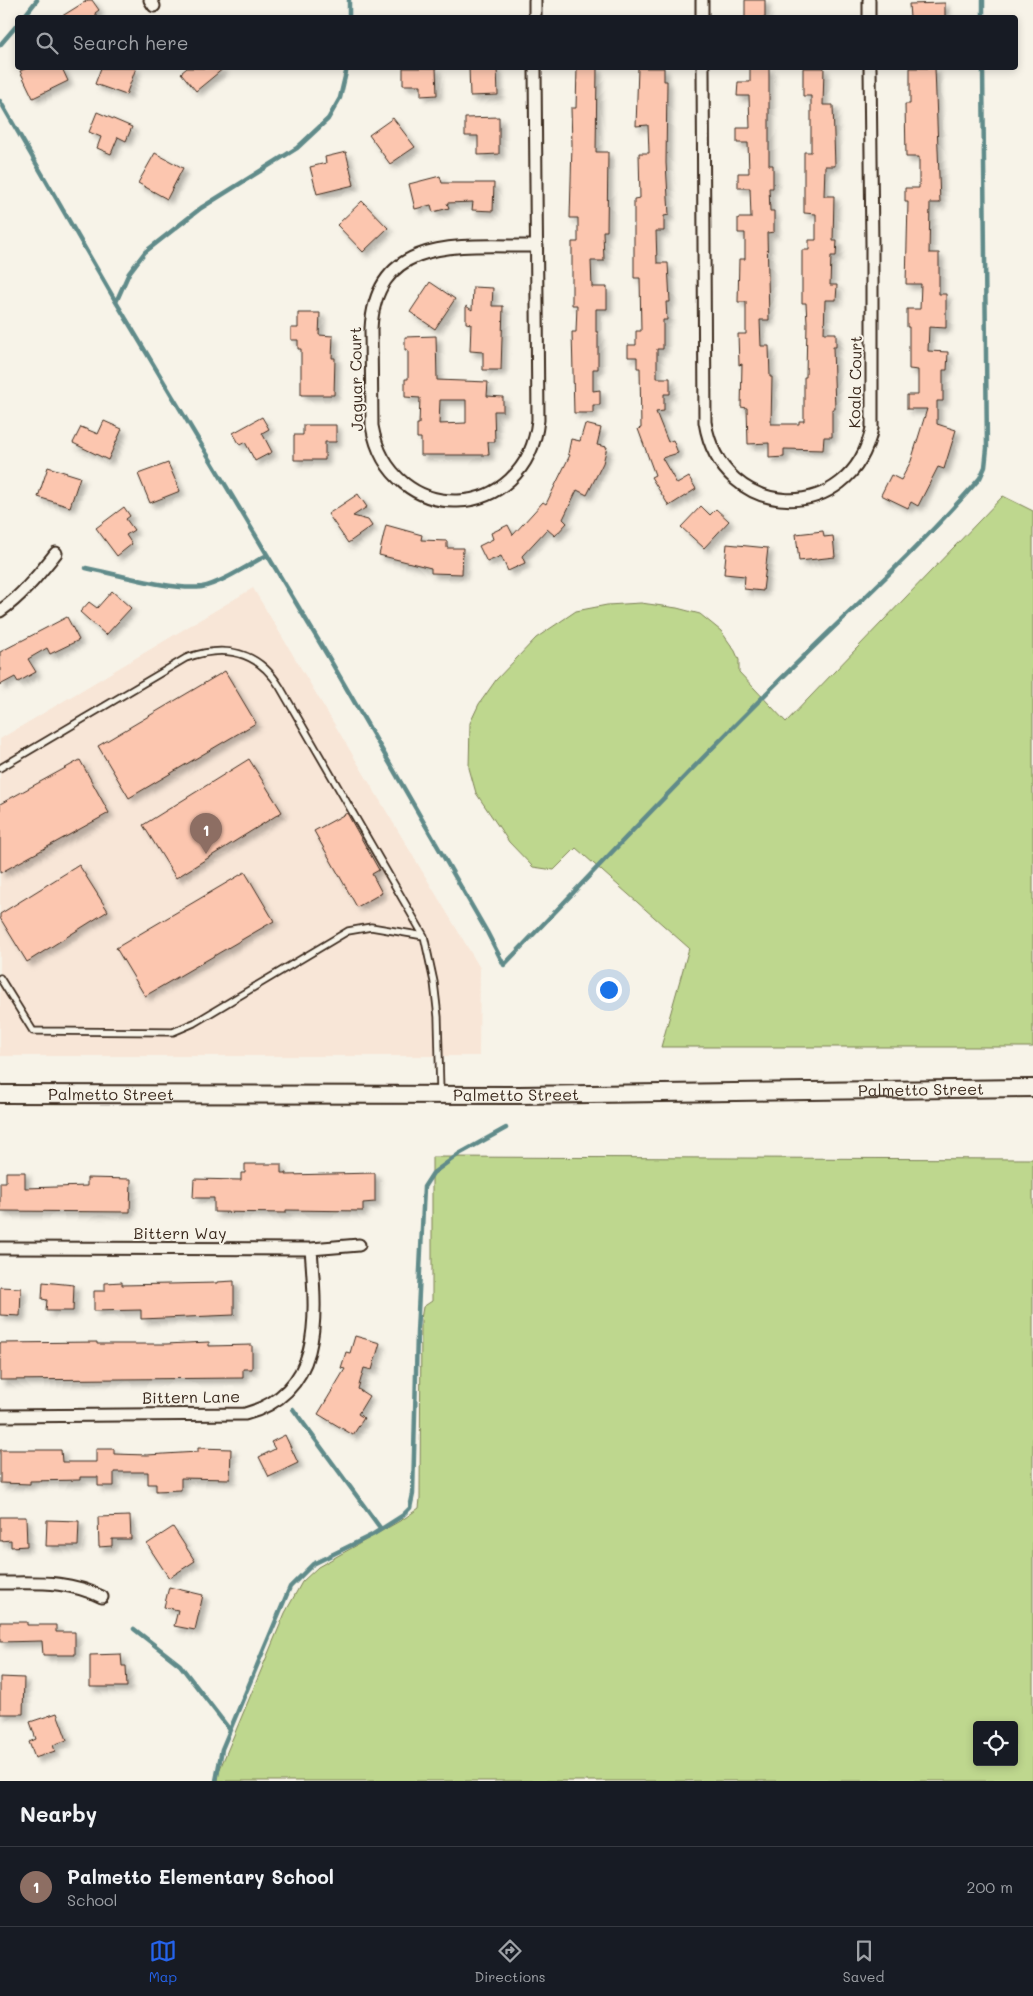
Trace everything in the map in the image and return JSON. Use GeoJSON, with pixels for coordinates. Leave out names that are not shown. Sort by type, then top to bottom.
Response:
{"type":"FeatureCollection","features":[{"type":"Feature","properties":{"kind":"main road","name":"Palmetto Street"},"geometry":{"type":"LineString","coordinates":[[0,1094],[440,1095],[1033,1088]]}},
{"type":"Feature","properties":{"kind":"street"},"geometry":{"type":"LineString","coordinates":[[535,0],[535,15]]}},
{"type":"Feature","properties":{"kind":"street"},"geometry":{"type":"LineString","coordinates":[[702,0],[702,15]]}},
{"type":"Feature","properties":{"kind":"street"},"geometry":{"type":"LineString","coordinates":[[869,0],[869,15]]}},
{"type":"Feature","properties":{"kind":"street","name":"Jaguar Court"},"geometry":{"type":"LineString","coordinates":[[535,70],[537,246],[538,420],[534,444],[516,475],[497,490],[463,502],[443,501],[424,496],[402,483],[384,463],[378,451],[372,426],[371,322],[378,292],[392,272],[407,260],[424,252],[448,247],[537,246]]}},
{"type":"Feature","properties":{"kind":"street","name":"Koala Court"},"geometry":{"type":"LineString","coordinates":[[703,70],[705,412],[707,434],[716,458],[737,482],[753,492],[765,496],[790,499],[814,496],[830,489],[845,479],[860,461],[872,428],[870,70]]}},
{"type":"Feature","properties":{"kind":"street"},"geometry":{"type":"LineString","coordinates":[[0,611],[10,605],[56,553]]}},
{"type":"Feature","properties":{"kind":"street","name":"Bittern Way"},"geometry":{"type":"LineString","coordinates":[[0,1248],[311,1249],[359,1245]]}},
{"type":"Feature","properties":{"kind":"street","name":"Bittern Lane"},"geometry":{"type":"LineString","coordinates":[[0,1416],[245,1414],[266,1407],[292,1387],[304,1369],[310,1354],[313,1329],[311,1249]]}},
{"type":"Feature","properties":{"kind":"street"},"geometry":{"type":"LineString","coordinates":[[0,1583],[57,1583],[88,1590],[102,1597]]}},
{"type":"Feature","properties":{"kind":"lane"},"geometry":{"type":"LineString","coordinates":[[0,768],[186,658],[207,651],[218,650],[246,656],[258,662],[271,672],[424,936],[434,982],[438,1017],[440,1095]]}},
{"type":"Feature","properties":{"kind":"lane"},"geometry":{"type":"LineString","coordinates":[[0,978],[33,1031],[173,1032],[194,1023],[348,932],[371,926],[424,936]]}},
{"type":"Feature","properties":{"kind":"shaded area"},"geometry":{"type":"Polygon","coordinates":[[[253,588],[480,968],[479,1056],[0,1056],[0,739],[253,588]]]}},
{"type":"Feature","properties":{"kind":"green space"},"geometry":{"type":"Polygon","coordinates":[[[1003,496],[1033,511],[1033,1047],[661,1047],[689,948],[576,848],[554,870],[533,867],[509,842],[476,793],[469,768],[470,723],[479,704],[496,680],[536,638],[576,611],[607,605],[641,603],[677,608],[700,614],[721,631],[739,660],[739,672],[786,722],[1003,496]]]}},
{"type":"Feature","properties":{"kind":"green space"},"geometry":{"type":"Polygon","coordinates":[[[432,1157],[1033,1159],[1033,1781],[218,1781],[219,1771],[285,1613],[302,1582],[318,1567],[405,1518],[419,1508],[421,1319],[423,1307],[432,1301],[432,1157]]]}},
{"type":"Feature","properties":{"kind":"building"},"geometry":{"type":"Polygon","coordinates":[[[88,0],[92,0],[99,10],[95,13],[96,15],[64,15],[88,0]]]}},
{"type":"Feature","properties":{"kind":"building"},"geometry":{"type":"Polygon","coordinates":[[[745,0],[765,0],[765,15],[745,15],[745,0]]]}},
{"type":"Feature","properties":{"kind":"building"},"geometry":{"type":"Polygon","coordinates":[[[945,3],[945,15],[910,15],[909,4],[945,3]]]}},
{"type":"Feature","properties":{"kind":"building"},"geometry":{"type":"Polygon","coordinates":[[[63,70],[68,81],[33,98],[20,71],[63,70]]]}},
{"type":"Feature","properties":{"kind":"building"},"geometry":{"type":"Polygon","coordinates":[[[100,70],[135,70],[126,95],[95,84],[100,70]]]}},
{"type":"Feature","properties":{"kind":"building"},"geometry":{"type":"Polygon","coordinates":[[[185,70],[222,70],[196,91],[181,73],[185,70]]]}},
{"type":"Feature","properties":{"kind":"building"},"geometry":{"type":"Polygon","coordinates":[[[403,70],[436,70],[437,95],[421,96],[421,85],[403,85],[403,70]]]}},
{"type":"Feature","properties":{"kind":"building"},"geometry":{"type":"Polygon","coordinates":[[[469,70],[497,70],[498,95],[470,96],[469,70]]]}},
{"type":"Feature","properties":{"kind":"building"},"geometry":{"type":"Polygon","coordinates":[[[577,70],[597,70],[596,152],[608,152],[607,231],[603,231],[604,261],[591,261],[592,287],[607,287],[607,309],[596,309],[598,369],[593,369],[593,391],[600,390],[600,405],[593,405],[593,413],[574,413],[572,332],[576,332],[577,305],[572,305],[572,242],[578,242],[578,218],[570,218],[571,108],[576,108],[577,70]]]}},
{"type":"Feature","properties":{"kind":"building"},"geometry":{"type":"Polygon","coordinates":[[[638,70],[664,70],[664,81],[667,81],[666,163],[669,215],[664,216],[664,231],[656,231],[657,263],[668,263],[670,302],[666,302],[667,320],[663,320],[663,349],[657,349],[657,378],[670,378],[670,394],[664,394],[664,411],[656,412],[668,442],[673,440],[678,453],[662,458],[677,484],[689,477],[696,489],[669,506],[651,477],[655,475],[638,429],[641,428],[640,368],[637,368],[637,357],[628,357],[628,345],[636,345],[636,331],[641,331],[640,278],[634,278],[634,199],[640,198],[639,153],[649,153],[648,125],[636,126],[638,70]]]}},
{"type":"Feature","properties":{"kind":"building"},"geometry":{"type":"Polygon","coordinates":[[[750,70],[769,70],[769,165],[773,165],[773,188],[769,188],[770,211],[774,211],[774,232],[767,233],[769,320],[760,320],[761,346],[769,346],[770,377],[772,377],[771,424],[799,424],[799,421],[804,421],[807,322],[806,303],[802,303],[802,250],[809,250],[809,240],[816,240],[816,214],[804,213],[804,152],[811,152],[811,96],[803,96],[803,70],[824,70],[823,105],[833,105],[835,166],[825,166],[824,196],[834,196],[833,241],[837,241],[836,256],[831,256],[830,285],[837,285],[836,300],[825,300],[824,333],[836,333],[836,347],[833,347],[835,409],[832,409],[832,437],[824,437],[823,450],[784,449],[784,457],[769,458],[769,443],[748,444],[747,408],[741,407],[742,364],[739,365],[738,334],[746,334],[746,302],[738,302],[739,259],[745,259],[745,233],[738,233],[738,218],[751,218],[750,188],[738,188],[738,173],[749,173],[748,143],[737,143],[737,128],[750,128],[749,96],[737,96],[738,82],[750,82],[750,70]]]}},
{"type":"Feature","properties":{"kind":"building"},"geometry":{"type":"Polygon","coordinates":[[[910,70],[935,70],[940,203],[930,203],[929,253],[939,253],[939,294],[946,294],[946,328],[929,327],[928,351],[948,352],[947,370],[943,370],[943,401],[937,401],[937,424],[956,430],[944,469],[938,467],[918,506],[911,502],[908,508],[881,495],[891,475],[901,480],[911,461],[927,409],[907,409],[907,395],[918,395],[918,370],[909,369],[907,309],[920,309],[921,284],[906,284],[908,202],[905,202],[905,188],[919,188],[919,157],[906,157],[905,104],[910,104],[910,70]]]}},
{"type":"Feature","properties":{"kind":"building"},"geometry":{"type":"Polygon","coordinates":[[[97,112],[132,127],[126,141],[118,137],[111,154],[97,148],[101,137],[89,132],[97,112]]]}},
{"type":"Feature","properties":{"kind":"building"},"geometry":{"type":"Polygon","coordinates":[[[499,117],[499,154],[478,155],[478,136],[465,136],[465,118],[499,117]]]}},
{"type":"Feature","properties":{"kind":"building"},"geometry":{"type":"Polygon","coordinates":[[[393,118],[415,147],[390,164],[369,135],[393,118]]]}},
{"type":"Feature","properties":{"kind":"building"},"geometry":{"type":"Polygon","coordinates":[[[346,152],[354,185],[317,194],[310,167],[326,163],[325,157],[346,152]]]}},
{"type":"Feature","properties":{"kind":"building"},"geometry":{"type":"Polygon","coordinates":[[[155,153],[183,168],[167,199],[138,183],[155,153]]]}},
{"type":"Feature","properties":{"kind":"building"},"geometry":{"type":"Polygon","coordinates":[[[440,176],[442,183],[494,183],[493,211],[472,210],[473,202],[447,203],[449,208],[433,212],[431,205],[415,209],[409,184],[440,176]]]}},
{"type":"Feature","properties":{"kind":"building"},"geometry":{"type":"Polygon","coordinates":[[[362,201],[388,228],[363,252],[337,225],[362,201]]]}},
{"type":"Feature","properties":{"kind":"building"},"geometry":{"type":"Polygon","coordinates":[[[430,282],[455,299],[435,329],[410,312],[430,282]]]}},
{"type":"Feature","properties":{"kind":"building"},"geometry":{"type":"Polygon","coordinates":[[[473,287],[493,288],[492,306],[503,306],[501,370],[483,370],[483,352],[470,351],[471,324],[466,323],[466,306],[472,310],[473,287]]]}},
{"type":"Feature","properties":{"kind":"building"},"geometry":{"type":"Polygon","coordinates":[[[298,313],[320,313],[319,335],[333,336],[332,358],[335,358],[334,395],[301,395],[301,349],[298,349],[298,340],[291,340],[291,328],[298,328],[298,313]]]}},
{"type":"Feature","properties":{"kind":"building"},"geometry":{"type":"Polygon","coordinates":[[[436,336],[437,380],[488,382],[487,396],[503,397],[503,411],[494,411],[495,442],[488,442],[489,455],[421,455],[421,438],[417,438],[420,398],[405,397],[405,379],[408,379],[408,350],[405,350],[405,337],[436,336]],[[440,400],[439,424],[466,423],[466,400],[440,400]]]}},
{"type":"Feature","properties":{"kind":"building"},"geometry":{"type":"Polygon","coordinates":[[[262,417],[269,429],[262,433],[272,452],[255,461],[245,442],[240,445],[233,433],[262,417]]]}},
{"type":"Feature","properties":{"kind":"building"},"geometry":{"type":"Polygon","coordinates":[[[104,421],[122,429],[108,460],[73,443],[81,427],[98,434],[104,421]]]}},
{"type":"Feature","properties":{"kind":"building"},"geometry":{"type":"Polygon","coordinates":[[[585,424],[601,428],[597,445],[607,447],[603,463],[587,495],[577,490],[563,519],[567,523],[555,536],[547,529],[522,556],[525,563],[508,571],[501,556],[487,562],[479,546],[493,539],[491,533],[508,525],[513,535],[543,502],[546,504],[570,455],[568,454],[571,439],[580,441],[585,424]]]}},
{"type":"Feature","properties":{"kind":"building"},"geometry":{"type":"Polygon","coordinates":[[[303,425],[336,425],[336,442],[325,442],[325,460],[294,460],[294,435],[303,435],[303,425]]]}},
{"type":"Feature","properties":{"kind":"building"},"geometry":{"type":"Polygon","coordinates":[[[168,463],[180,491],[150,503],[138,474],[168,463]]]}},
{"type":"Feature","properties":{"kind":"building"},"geometry":{"type":"Polygon","coordinates":[[[48,467],[80,477],[70,507],[38,497],[48,467]]]}},
{"type":"Feature","properties":{"kind":"building"},"geometry":{"type":"Polygon","coordinates":[[[358,494],[367,507],[353,516],[368,520],[372,526],[348,543],[328,514],[358,494]]]}},
{"type":"Feature","properties":{"kind":"building"},"geometry":{"type":"Polygon","coordinates":[[[701,506],[710,515],[716,509],[729,521],[704,548],[681,527],[701,506]]]}},
{"type":"Feature","properties":{"kind":"building"},"geometry":{"type":"Polygon","coordinates":[[[124,507],[130,516],[126,519],[134,530],[126,535],[132,544],[117,556],[96,528],[124,507]]]}},
{"type":"Feature","properties":{"kind":"building"},"geometry":{"type":"Polygon","coordinates":[[[386,525],[422,535],[421,540],[447,541],[447,548],[463,548],[462,574],[431,573],[431,568],[379,555],[386,525]]]}},
{"type":"Feature","properties":{"kind":"building"},"geometry":{"type":"Polygon","coordinates":[[[823,531],[824,537],[833,536],[835,557],[799,561],[796,534],[823,531]]]}},
{"type":"Feature","properties":{"kind":"building"},"geometry":{"type":"Polygon","coordinates":[[[727,544],[768,548],[763,591],[744,589],[745,576],[724,574],[727,544]]]}},
{"type":"Feature","properties":{"kind":"building"},"geometry":{"type":"Polygon","coordinates":[[[112,591],[131,608],[106,635],[80,612],[89,602],[97,608],[112,591]]]}},
{"type":"Feature","properties":{"kind":"building"},"geometry":{"type":"Polygon","coordinates":[[[67,617],[79,640],[50,654],[47,648],[28,659],[36,672],[18,682],[15,677],[0,685],[0,652],[67,617]]]}},
{"type":"Feature","properties":{"kind":"building"},"geometry":{"type":"Polygon","coordinates":[[[225,671],[256,723],[129,798],[98,746],[225,671]]]}},
{"type":"Feature","properties":{"kind":"building"},"geometry":{"type":"Polygon","coordinates":[[[249,759],[282,812],[176,878],[143,825],[249,759]]]}},
{"type":"Feature","properties":{"kind":"building"},"geometry":{"type":"Polygon","coordinates":[[[80,760],[109,813],[0,873],[0,804],[80,760]]]}},
{"type":"Feature","properties":{"kind":"building"},"geometry":{"type":"Polygon","coordinates":[[[347,813],[379,870],[372,874],[382,893],[357,907],[314,831],[347,813]]]}},
{"type":"Feature","properties":{"kind":"building"},"geometry":{"type":"Polygon","coordinates":[[[79,865],[108,911],[27,962],[0,918],[0,914],[79,865]]]}},
{"type":"Feature","properties":{"kind":"building"},"geometry":{"type":"Polygon","coordinates":[[[245,872],[274,921],[145,996],[116,948],[245,872]]]}},
{"type":"Feature","properties":{"kind":"building"},"geometry":{"type":"Polygon","coordinates":[[[245,1164],[281,1164],[281,1173],[286,1173],[286,1175],[375,1173],[375,1202],[363,1203],[363,1211],[286,1210],[286,1213],[214,1212],[214,1198],[193,1198],[194,1179],[241,1180],[241,1173],[245,1173],[245,1164]]]}},
{"type":"Feature","properties":{"kind":"building"},"geometry":{"type":"Polygon","coordinates":[[[6,1172],[25,1172],[25,1188],[87,1186],[87,1178],[131,1179],[130,1212],[0,1211],[0,1182],[6,1182],[6,1172]]]}},
{"type":"Feature","properties":{"kind":"building"},"geometry":{"type":"Polygon","coordinates":[[[234,1281],[234,1315],[141,1319],[141,1310],[94,1311],[94,1291],[105,1291],[105,1283],[122,1282],[122,1285],[234,1281]]]}},
{"type":"Feature","properties":{"kind":"building"},"geometry":{"type":"Polygon","coordinates":[[[43,1282],[74,1285],[73,1311],[46,1311],[47,1300],[42,1299],[43,1282]]]}},
{"type":"Feature","properties":{"kind":"building"},"geometry":{"type":"Polygon","coordinates":[[[0,1287],[21,1288],[20,1316],[0,1315],[0,1287]]]}},
{"type":"Feature","properties":{"kind":"building"},"geometry":{"type":"Polygon","coordinates":[[[355,1336],[380,1343],[372,1370],[364,1368],[358,1389],[369,1396],[358,1414],[364,1418],[353,1435],[318,1414],[345,1369],[341,1368],[346,1352],[350,1353],[355,1336]]]}},
{"type":"Feature","properties":{"kind":"building"},"geometry":{"type":"Polygon","coordinates":[[[97,1342],[97,1344],[166,1344],[209,1342],[209,1346],[252,1345],[252,1369],[243,1369],[243,1378],[0,1380],[0,1343],[97,1342]]]}},
{"type":"Feature","properties":{"kind":"building"},"geometry":{"type":"Polygon","coordinates":[[[285,1435],[298,1463],[269,1477],[259,1457],[275,1449],[271,1442],[285,1435]]]}},
{"type":"Feature","properties":{"kind":"building"},"geometry":{"type":"Polygon","coordinates":[[[198,1448],[231,1449],[230,1479],[181,1478],[181,1490],[156,1491],[156,1484],[148,1484],[148,1472],[114,1472],[114,1486],[98,1486],[98,1477],[80,1477],[80,1480],[30,1481],[30,1484],[0,1483],[0,1450],[61,1450],[62,1462],[96,1462],[96,1449],[114,1449],[114,1454],[147,1455],[198,1452],[198,1448]]]}},
{"type":"Feature","properties":{"kind":"building"},"geometry":{"type":"Polygon","coordinates":[[[130,1516],[131,1539],[112,1539],[112,1546],[99,1547],[98,1517],[130,1516]]]}},
{"type":"Feature","properties":{"kind":"building"},"geometry":{"type":"Polygon","coordinates":[[[0,1517],[26,1517],[27,1546],[11,1547],[11,1540],[0,1541],[0,1517]]]}},
{"type":"Feature","properties":{"kind":"building"},"geometry":{"type":"Polygon","coordinates":[[[47,1520],[79,1521],[78,1546],[46,1546],[47,1520]]]}},
{"type":"Feature","properties":{"kind":"building"},"geometry":{"type":"Polygon","coordinates":[[[173,1527],[195,1561],[169,1578],[147,1544],[173,1527]]]}},
{"type":"Feature","properties":{"kind":"building"},"geometry":{"type":"Polygon","coordinates":[[[169,1587],[203,1595],[195,1630],[174,1626],[178,1610],[164,1607],[169,1587]]]}},
{"type":"Feature","properties":{"kind":"building"},"geometry":{"type":"Polygon","coordinates":[[[0,1622],[27,1622],[27,1625],[56,1625],[56,1632],[75,1632],[75,1655],[43,1655],[42,1641],[0,1642],[0,1622]]]}},
{"type":"Feature","properties":{"kind":"building"},"geometry":{"type":"Polygon","coordinates":[[[121,1654],[122,1666],[126,1666],[127,1687],[90,1687],[90,1655],[121,1654]]]}},
{"type":"Feature","properties":{"kind":"building"},"geometry":{"type":"Polygon","coordinates":[[[0,1677],[24,1678],[23,1714],[0,1714],[0,1677]]]}},
{"type":"Feature","properties":{"kind":"building"},"geometry":{"type":"Polygon","coordinates":[[[57,1713],[67,1740],[53,1745],[55,1751],[35,1758],[29,1742],[36,1739],[30,1722],[57,1713]]]}},
{"type":"Feature","properties":{"kind":"waterway"},"geometry":{"type":"LineString","coordinates":[[25,15],[37,0]]}},
{"type":"Feature","properties":{"kind":"waterway"},"geometry":{"type":"LineString","coordinates":[[349,0],[349,15]]}},
{"type":"Feature","properties":{"kind":"waterway"},"geometry":{"type":"LineString","coordinates":[[983,0],[983,15]]}},
{"type":"Feature","properties":{"kind":"waterway"},"geometry":{"type":"LineString","coordinates":[[0,45],[15,28]]}},
{"type":"Feature","properties":{"kind":"waterway"},"geometry":{"type":"LineString","coordinates":[[116,302],[129,273],[145,252],[201,208],[297,148],[328,119],[340,98],[347,70]]}},
{"type":"Feature","properties":{"kind":"waterway"},"geometry":{"type":"LineString","coordinates":[[0,101],[116,302],[329,658],[487,932],[504,965],[780,680],[925,538],[980,478],[985,467],[987,448],[983,70]]}},
{"type":"Feature","properties":{"kind":"waterway"},"geometry":{"type":"LineString","coordinates":[[86,568],[176,587],[190,588],[202,587],[226,578],[267,555]]}},
{"type":"Feature","properties":{"kind":"waterway"},"geometry":{"type":"LineString","coordinates":[[216,1781],[222,1749],[290,1587],[313,1564],[372,1535],[402,1516],[410,1508],[413,1494],[417,1333],[424,1187],[433,1173],[459,1154],[506,1128]]}},
{"type":"Feature","properties":{"kind":"waterway"},"geometry":{"type":"LineString","coordinates":[[293,1409],[381,1529]]}},
{"type":"Feature","properties":{"kind":"waterway"},"geometry":{"type":"LineString","coordinates":[[134,1629],[180,1665],[230,1730]]}},
{"type":"Feature","properties":{"kind":"place","name":"Palmetto Elementary School"},"geometry":{"type":"Point","coordinates":[206,854]}}]}
